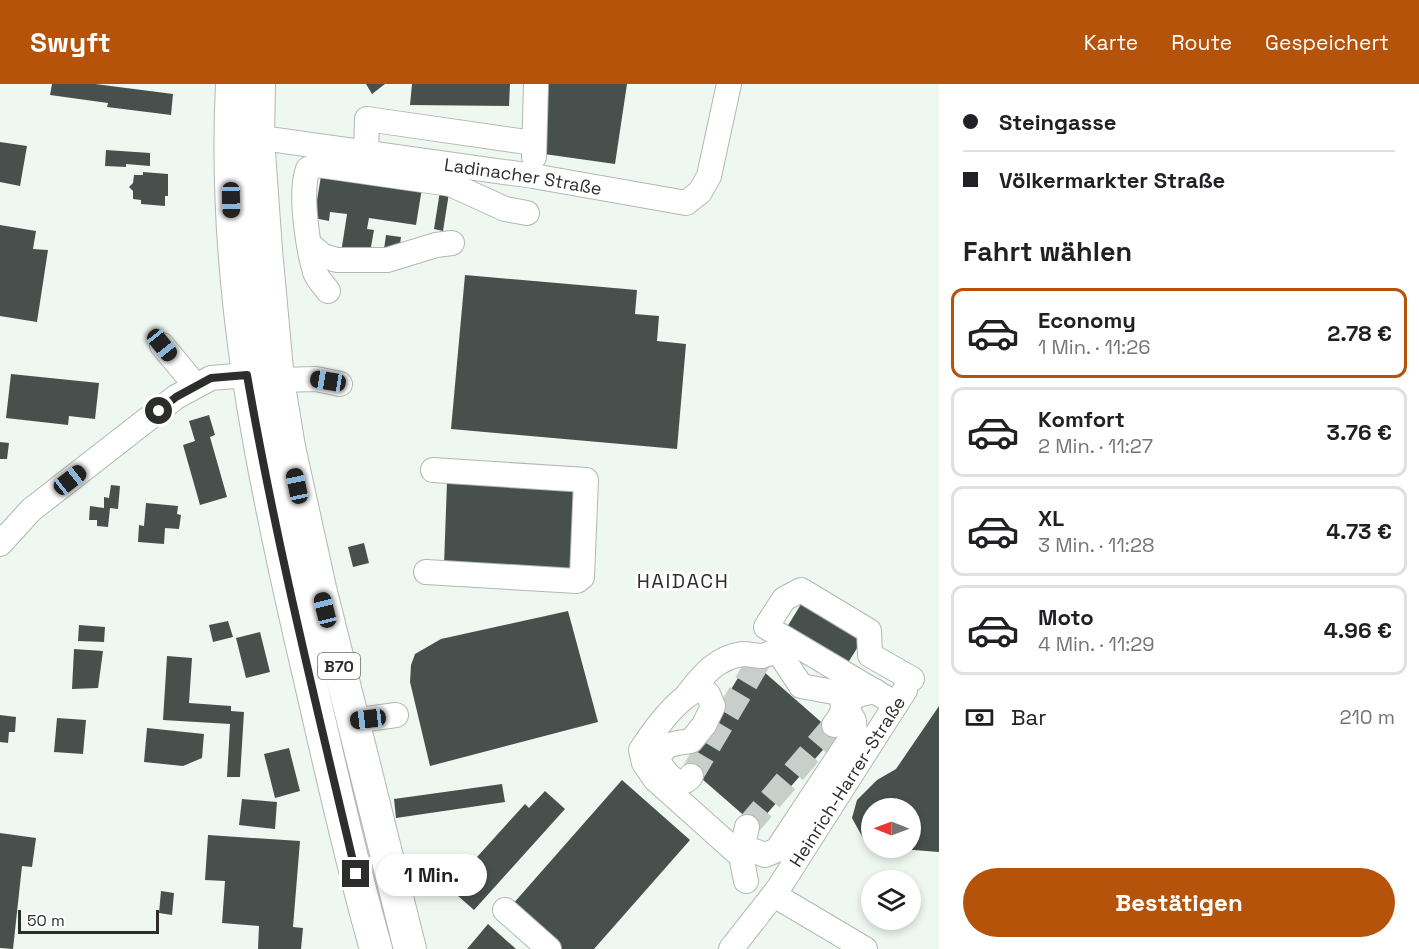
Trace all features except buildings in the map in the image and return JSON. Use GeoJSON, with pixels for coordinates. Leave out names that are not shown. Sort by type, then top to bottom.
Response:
{"type":"FeatureCollection","features":[{"type":"Feature","properties":{"kind":"main road","name":"B70"},"geometry":{"type":"LineString","coordinates":[[232,84],[267,250],[278,380],[289,447],[295,547],[321,727],[376,949]]}},
{"type":"Feature","properties":{"kind":"main road","name":"B70"},"geometry":{"type":"LineString","coordinates":[[259,84],[244,136],[231,222],[247,375],[264,474],[295,547],[352,721],[410,949]]}},
{"type":"Feature","properties":{"kind":"main road"},"geometry":{"type":"LineString","coordinates":[[231,222],[239,221],[247,227],[254,242],[267,250]]}},
{"type":"Feature","properties":{"kind":"main road"},"geometry":{"type":"LineString","coordinates":[[247,375],[278,380]]}},
{"type":"Feature","properties":{"kind":"main road"},"geometry":{"type":"LineString","coordinates":[[321,727],[352,721]]}},
{"type":"Feature","properties":{"kind":"main road"},"geometry":{"type":"LineString","coordinates":[[361,895],[393,886]]}},
{"type":"Feature","properties":{"kind":"street"},"geometry":{"type":"LineString","coordinates":[[533,176],[536,84]]}},
{"type":"Feature","properties":{"kind":"street","name":"Ladinacher Straße"},"geometry":{"type":"LineString","coordinates":[[244,136],[533,176],[686,203],[700,192],[709,176],[729,84]]}},
{"type":"Feature","properties":{"kind":"street"},"geometry":{"type":"LineString","coordinates":[[366,153],[367,119],[534,143]]}},
{"type":"Feature","properties":{"kind":"street"},"geometry":{"type":"LineString","coordinates":[[328,291],[316,274],[309,244],[304,180],[308,169],[318,165],[450,184],[505,208],[527,213]]}},
{"type":"Feature","properties":{"kind":"street"},"geometry":{"type":"LineString","coordinates":[[309,244],[323,256],[337,260],[387,260],[436,245],[452,243]]}},
{"type":"Feature","properties":{"kind":"street"},"geometry":{"type":"LineString","coordinates":[[162,345],[196,386]]}},
{"type":"Feature","properties":{"kind":"street"},"geometry":{"type":"LineString","coordinates":[[1,542],[31,510],[176,397],[211,378],[247,375]]}},
{"type":"Feature","properties":{"kind":"street"},"geometry":{"type":"LineString","coordinates":[[278,380],[316,380],[340,384]]}},
{"type":"Feature","properties":{"kind":"street"},"geometry":{"type":"LineString","coordinates":[[426,572],[577,581],[582,577],[586,480],[433,470]]}},
{"type":"Feature","properties":{"kind":"street","name":"Heinrich-Harrer-Straße"},"geometry":{"type":"LineString","coordinates":[[731,949],[774,895],[916,673],[870,655],[869,631],[801,590],[784,599],[766,627],[875,691]]}},
{"type":"Feature","properties":{"kind":"street"},"geometry":{"type":"LineString","coordinates":[[771,652],[780,654],[801,686],[839,693],[854,721],[855,732],[777,850],[765,855],[745,844],[655,779],[644,764],[641,750],[650,736],[688,694],[708,670],[723,659],[741,654],[762,656],[771,652]]}},
{"type":"Feature","properties":{"kind":"street"},"geometry":{"type":"LineString","coordinates":[[688,694],[699,689],[708,694],[713,706],[704,725],[691,741],[669,744],[662,750],[658,760],[664,772],[673,779],[682,783],[688,781],[691,776]]}},
{"type":"Feature","properties":{"kind":"street"},"geometry":{"type":"LineString","coordinates":[[844,702],[861,694],[875,691],[896,704]]}},
{"type":"Feature","properties":{"kind":"street"},"geometry":{"type":"LineString","coordinates":[[834,726],[842,715],[844,702]]}},
{"type":"Feature","properties":{"kind":"street"},"geometry":{"type":"LineString","coordinates":[[352,721],[396,715]]}},
{"type":"Feature","properties":{"kind":"street"},"geometry":{"type":"LineString","coordinates":[[668,716],[664,729],[668,738],[677,743]]}},
{"type":"Feature","properties":{"kind":"street"},"geometry":{"type":"LineString","coordinates":[[643,788],[746,881],[745,844]]}},
{"type":"Feature","properties":{"kind":"street"},"geometry":{"type":"LineString","coordinates":[[774,895],[865,949]]}},
{"type":"Feature","properties":{"kind":"street"},"geometry":{"type":"LineString","coordinates":[[505,910],[549,949]]}},
{"type":"Feature","properties":{"kind":"tunnel"},"geometry":{"type":"LineString","coordinates":[[691,776],[762,656]]}},
{"type":"Feature","properties":{"kind":"tunnel"},"geometry":{"type":"LineString","coordinates":[[747,827],[834,725]]}},
{"type":"Feature","properties":{"kind":"district","name":"HAIDACH"},"geometry":{"type":"Point","coordinates":[683,581]}},
{"type":"Feature","properties":{"kind":"route"},"geometry":{"type":"LineString","coordinates":[[159,411],[176,397],[211,378],[247,375],[280,549],[356,874]]}}]}
